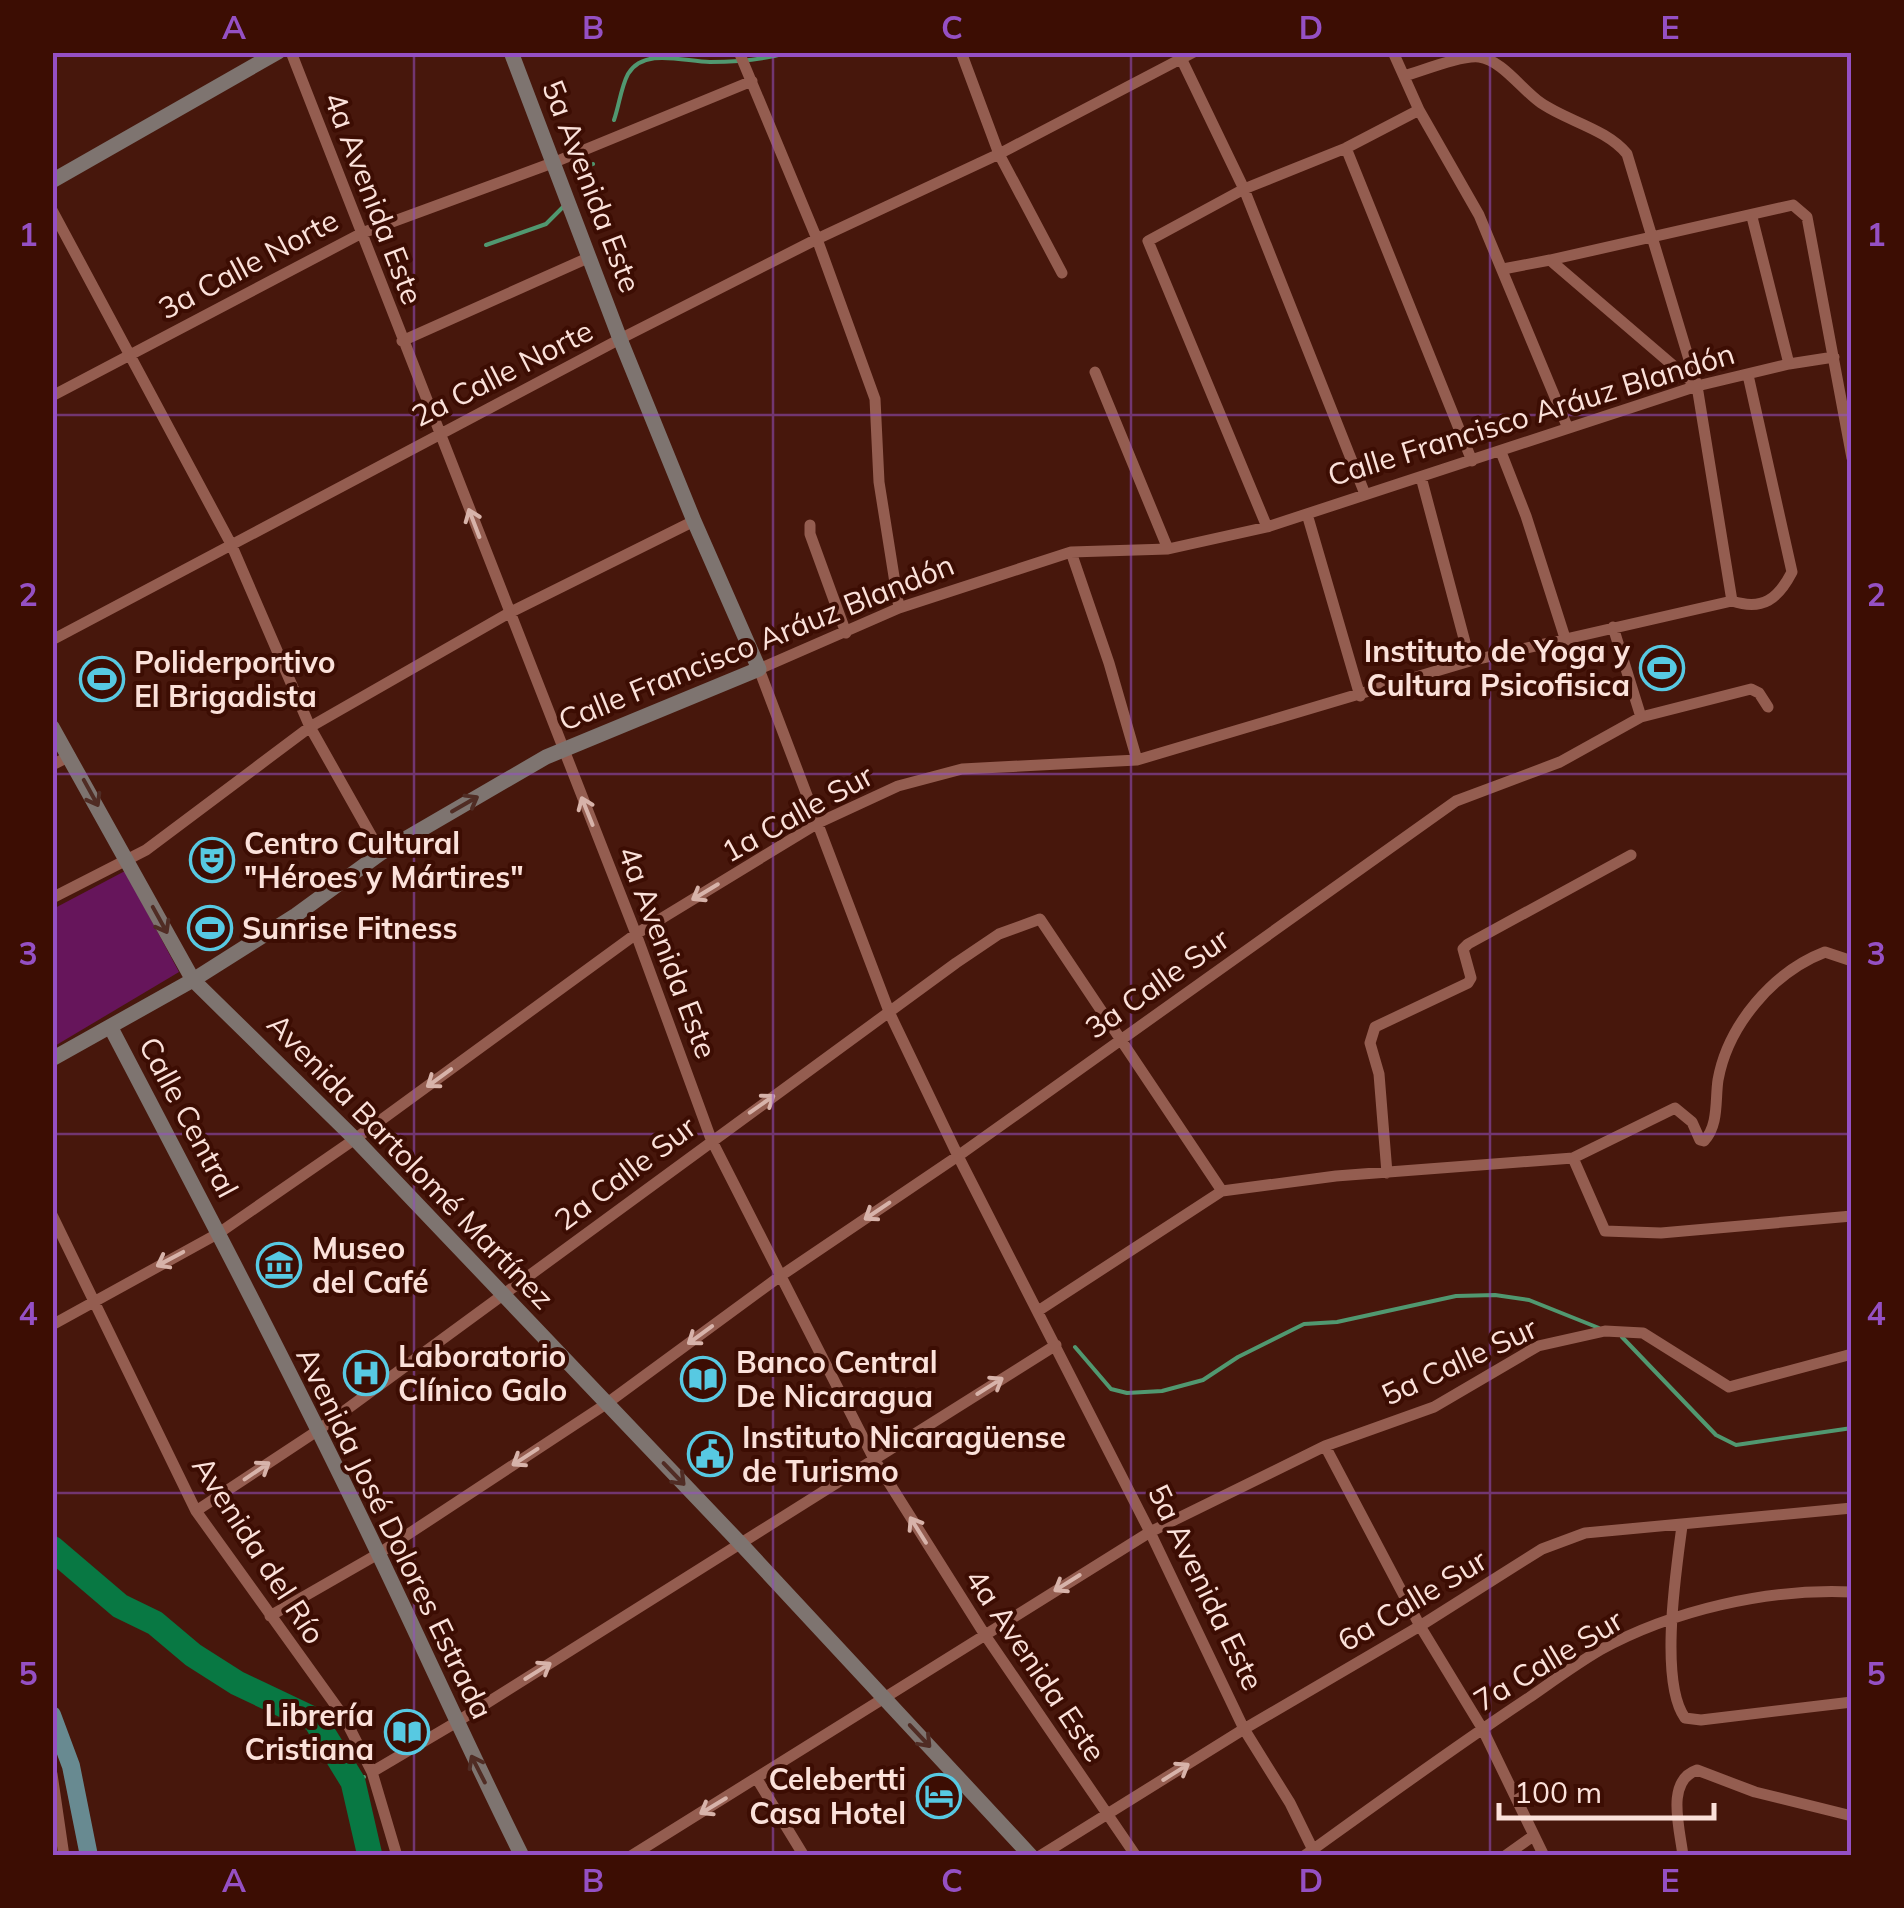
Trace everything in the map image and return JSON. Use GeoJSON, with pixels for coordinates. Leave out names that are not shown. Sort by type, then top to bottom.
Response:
{"type":"FeatureCollection","features":[{"type":"Feature","properties":{"kind":"main road"},"geometry":{"type":"LineString","coordinates":[[52,1716],[71,1766],[88,1856]]}},
{"type":"Feature","properties":{"kind":"street"},"geometry":{"type":"LineString","coordinates":[[52,181],[278,52]]}},
{"type":"Feature","properties":{"kind":"street","name":"4a Avenida Este"},"geometry":{"type":"LineString","coordinates":[[292,52],[636,934],[711,1139],[874,1459],[985,1635],[1108,1816]]}},
{"type":"Feature","properties":{"kind":"street","name":"5a Avenida Este"},"geometry":{"type":"LineString","coordinates":[[511,52],[620,339],[759,670],[890,1014],[1150,1532],[1244,1729],[1311,1853]]}},
{"type":"Feature","properties":{"kind":"street"},"geometry":{"type":"LineString","coordinates":[[961,52],[1000,154],[1062,273]]}},
{"type":"Feature","properties":{"kind":"street","name":"2a Calle Norte"},"geometry":{"type":"LineString","coordinates":[[52,640],[620,339],[817,239],[1000,154],[1179,56],[1194,52]]}},
{"type":"Feature","properties":{"kind":"street"},"geometry":{"type":"LineString","coordinates":[[1393,52],[1420,110],[1479,214],[1567,426]]}},
{"type":"Feature","properties":{"kind":"street"},"geometry":{"type":"LineString","coordinates":[[740,54],[817,239],[876,399],[879,482],[900,608]]}},
{"type":"Feature","properties":{"kind":"street"},"geometry":{"type":"LineString","coordinates":[[1179,56],[1244,189],[1365,494]]}},
{"type":"Feature","properties":{"kind":"street"},"geometry":{"type":"LineString","coordinates":[[1404,76],[1476,56],[1490,60],[1557,114],[1610,139],[1627,154],[1697,386],[1732,601]]}},
{"type":"Feature","properties":{"kind":"street","name":"3a Calle Norte"},"geometry":{"type":"LineString","coordinates":[[52,396],[362,233],[555,162],[749,74]]}},
{"type":"Feature","properties":{"kind":"street"},"geometry":{"type":"LineString","coordinates":[[1267,527],[1148,241],[1244,189],[1346,148],[1420,110]]}},
{"type":"Feature","properties":{"kind":"street"},"geometry":{"type":"LineString","coordinates":[[1346,148],[1472,461]]}},
{"type":"Feature","properties":{"kind":"street"},"geometry":{"type":"LineString","coordinates":[[1503,269],[1654,240],[1794,206],[1808,217],[1852,458]]}},
{"type":"Feature","properties":{"kind":"street"},"geometry":{"type":"LineString","coordinates":[[52,210],[232,544],[310,727],[382,854]]}},
{"type":"Feature","properties":{"kind":"street"},"geometry":{"type":"LineString","coordinates":[[1752,217],[1789,364]]}},
{"type":"Feature","properties":{"kind":"street"},"geometry":{"type":"LineString","coordinates":[[402,341],[590,257]]}},
{"type":"Feature","properties":{"kind":"street"},"geometry":{"type":"LineString","coordinates":[[1550,260],[1697,386]]}},
{"type":"Feature","properties":{"kind":"street","name":"Calle Francisco Aráuz Blandón"},"geometry":{"type":"LineString","coordinates":[[52,1059],[193,980],[296,915],[382,854],[562,749],[900,608],[1072,552],[1168,549],[1267,527],[1697,386],[1789,364],[1834,358]]}},
{"type":"Feature","properties":{"kind":"street"},"geometry":{"type":"LineString","coordinates":[[1095,372],[1168,549]]}},
{"type":"Feature","properties":{"kind":"street","name":"1a Calle Sur"},"geometry":{"type":"LineString","coordinates":[[52,1326],[218,1233],[355,1139],[636,934],[818,823],[898,786],[962,769],[1137,760],[1470,661],[1732,601],[1758,606],[1771,602],[1792,572],[1748,375]]}},
{"type":"Feature","properties":{"kind":"street"},"geometry":{"type":"LineString","coordinates":[[1501,452],[1566,641]]}},
{"type":"Feature","properties":{"kind":"street"},"geometry":{"type":"LineString","coordinates":[[1421,477],[1470,661]]}},
{"type":"Feature","properties":{"kind":"street"},"geometry":{"type":"LineString","coordinates":[[1306,514],[1360,696]]}},
{"type":"Feature","properties":{"kind":"street"},"geometry":{"type":"LineString","coordinates":[[52,898],[146,850],[310,727],[509,613],[694,521]]}},
{"type":"Feature","properties":{"kind":"street"},"geometry":{"type":"LineString","coordinates":[[810,524],[810,534],[846,633]]}},
{"type":"Feature","properties":{"kind":"street"},"geometry":{"type":"LineString","coordinates":[[1072,552],[1110,663],[1137,760]]}},
{"type":"Feature","properties":{"kind":"street"},"geometry":{"type":"LineString","coordinates":[[1613,627],[1640,717]]}},
{"type":"Feature","properties":{"kind":"street","name":"3a Calle Sur"},"geometry":{"type":"LineString","coordinates":[[270,1616],[378,1554],[606,1404],[779,1277],[958,1156],[1456,801],[1560,762],[1640,717],[1751,689],[1768,708]]}},
{"type":"Feature","properties":{"kind":"street","name":"Avenida Bartolomé Martínez"},"geometry":{"type":"LineString","coordinates":[[52,727],[193,980],[355,1139],[1032,1856]]}},
{"type":"Feature","properties":{"kind":"street"},"geometry":{"type":"LineString","coordinates":[[52,765],[70,756]]}},
{"type":"Feature","properties":{"kind":"street"},"geometry":{"type":"LineString","coordinates":[[1387,1172],[1380,1074],[1370,1043],[1375,1027],[1468,983],[1472,978],[1463,948],[1468,944],[1632,855]]}},
{"type":"Feature","properties":{"kind":"street","name":"2a Calle Sur"},"geometry":{"type":"LineString","coordinates":[[196,1512],[317,1431],[711,1139],[999,934],[1040,919],[1121,1039]]}},
{"type":"Feature","properties":{"kind":"street"},"geometry":{"type":"LineString","coordinates":[[1038,1311],[1222,1191],[1387,1172],[1574,1158],[1676,1108],[1684,1112],[1704,1141],[1713,1128],[1718,1076],[1734,1037],[1758,998],[1808,958],[1825,952],[1852,961]]}},
{"type":"Feature","properties":{"kind":"street","name":"Calle Central"},"geometry":{"type":"LineString","coordinates":[[111,1028],[218,1233]]}},
{"type":"Feature","properties":{"kind":"street"},"geometry":{"type":"LineString","coordinates":[[1121,1039],[1222,1191]]}},
{"type":"Feature","properties":{"kind":"street"},"geometry":{"type":"LineString","coordinates":[[1574,1158],[1605,1232],[1661,1233],[1852,1216]]}},
{"type":"Feature","properties":{"kind":"street","name":"Avenida del Río"},"geometry":{"type":"LineString","coordinates":[[52,1215],[196,1512],[344,1718],[372,1772],[397,1856]]}},
{"type":"Feature","properties":{"kind":"street","name":"Avenida José Dolores Estrada"},"geometry":{"type":"LineString","coordinates":[[218,1233],[378,1554],[455,1723],[522,1856]]}},
{"type":"Feature","properties":{"kind":"street","name":"5a Calle Sur"},"geometry":{"type":"LineString","coordinates":[[631,1856],[1150,1532],[1325,1446],[1434,1407],[1538,1346],[1606,1331],[1644,1333],[1728,1386],[1852,1354]]}},
{"type":"Feature","properties":{"kind":"street"},"geometry":{"type":"LineString","coordinates":[[372,1772],[1056,1345]]}},
{"type":"Feature","properties":{"kind":"street"},"geometry":{"type":"LineString","coordinates":[[1325,1446],[1420,1626],[1482,1728],[1544,1856]]}},
{"type":"Feature","properties":{"kind":"street","name":"6a Calle Sur"},"geometry":{"type":"LineString","coordinates":[[1040,1856],[1542,1548],[1585,1533],[1852,1508]]}},
{"type":"Feature","properties":{"kind":"street"},"geometry":{"type":"LineString","coordinates":[[1682,1526],[1670,1622],[1677,1707],[1685,1718],[1701,1720],[1852,1702]]}},
{"type":"Feature","properties":{"kind":"street","name":"7a Calle Sur"},"geometry":{"type":"LineString","coordinates":[[1311,1853],[1482,1728],[1600,1650],[1722,1605],[1814,1590],[1852,1592]]}},
{"type":"Feature","properties":{"kind":"street"},"geometry":{"type":"LineString","coordinates":[[1683,1856],[1676,1794],[1682,1780],[1698,1770],[1754,1792],[1852,1816]]}},
{"type":"Feature","properties":{"kind":"street"},"geometry":{"type":"LineString","coordinates":[[52,1774],[64,1856]]}},
{"type":"Feature","properties":{"kind":"street"},"geometry":{"type":"LineString","coordinates":[[757,1780],[804,1856]]}},
{"type":"Feature","properties":{"kind":"street"},"geometry":{"type":"LineString","coordinates":[[1108,1816],[1136,1856]]}},
{"type":"Feature","properties":{"kind":"street"},"geometry":{"type":"LineString","coordinates":[[1505,1856],[1533,1836]]}},
{"type":"Feature","properties":{"kind":"shaded area"},"geometry":{"type":"Polygon","coordinates":[[[125,871],[179,972],[53,1047],[53,909],[125,871]]]}},
{"type":"Feature","properties":{"kind":"waterway"},"geometry":{"type":"LineString","coordinates":[[614,120],[628,74],[644,61],[666,58],[730,62],[789,52]]}},
{"type":"Feature","properties":{"kind":"waterway"},"geometry":{"type":"LineString","coordinates":[[583,168],[593,164]]}},
{"type":"Feature","properties":{"kind":"waterway"},"geometry":{"type":"LineString","coordinates":[[486,245],[546,224],[564,206]]}},
{"type":"Feature","properties":{"kind":"waterway"},"geometry":{"type":"LineString","coordinates":[[1075,1347],[1111,1389],[1127,1393],[1162,1391],[1203,1380],[1238,1357],[1304,1324],[1337,1322],[1456,1296],[1495,1295],[1529,1300],[1599,1328]]}},
{"type":"Feature","properties":{"kind":"waterway"},"geometry":{"type":"LineString","coordinates":[[1622,1337],[1716,1435],[1736,1445],[1852,1428]]}},
{"type":"Feature","properties":{"kind":"waterway"},"geometry":{"type":"LineString","coordinates":[[52,1548],[120,1606],[155,1623],[193,1655],[237,1683],[315,1720],[353,1782],[370,1856]]}},
{"type":"Feature","properties":{"kind":"waterway"},"geometry":{"type":"LineString","coordinates":[[353,1782],[364,1777]]}},
{"type":"Feature","properties":{"kind":"place","name":"Instituto de Yoga y Cultura Psicofisica"},"geometry":{"type":"Point","coordinates":[1662,668]}},
{"type":"Feature","properties":{"kind":"place","name":"Poliderportivo El Brigadista"},"geometry":{"type":"Point","coordinates":[102,679]}},
{"type":"Feature","properties":{"kind":"place","name":"Centro Cultural \"Héroes y Mártires\""},"geometry":{"type":"Point","coordinates":[212,860]}},
{"type":"Feature","properties":{"kind":"place","name":"Sunrise Fitness"},"geometry":{"type":"Point","coordinates":[210,928]}},
{"type":"Feature","properties":{"kind":"place","name":"Museo del Café"},"geometry":{"type":"Point","coordinates":[279,1265]}},
{"type":"Feature","properties":{"kind":"place","name":"Laboratorio Clínico Galo"},"geometry":{"type":"Point","coordinates":[366,1373]}},
{"type":"Feature","properties":{"kind":"place","name":"Banco Central De Nicaragua"},"geometry":{"type":"Point","coordinates":[703,1379]}},
{"type":"Feature","properties":{"kind":"place","name":"Instituto Nicaragüense de Turismo"},"geometry":{"type":"Point","coordinates":[710,1454]}},
{"type":"Feature","properties":{"kind":"place","name":"Librería Cristiana"},"geometry":{"type":"Point","coordinates":[407,1732]}},
{"type":"Feature","properties":{"kind":"place","name":"Celebertti Casa Hotel"},"geometry":{"type":"Point","coordinates":[939,1796]}}]}
